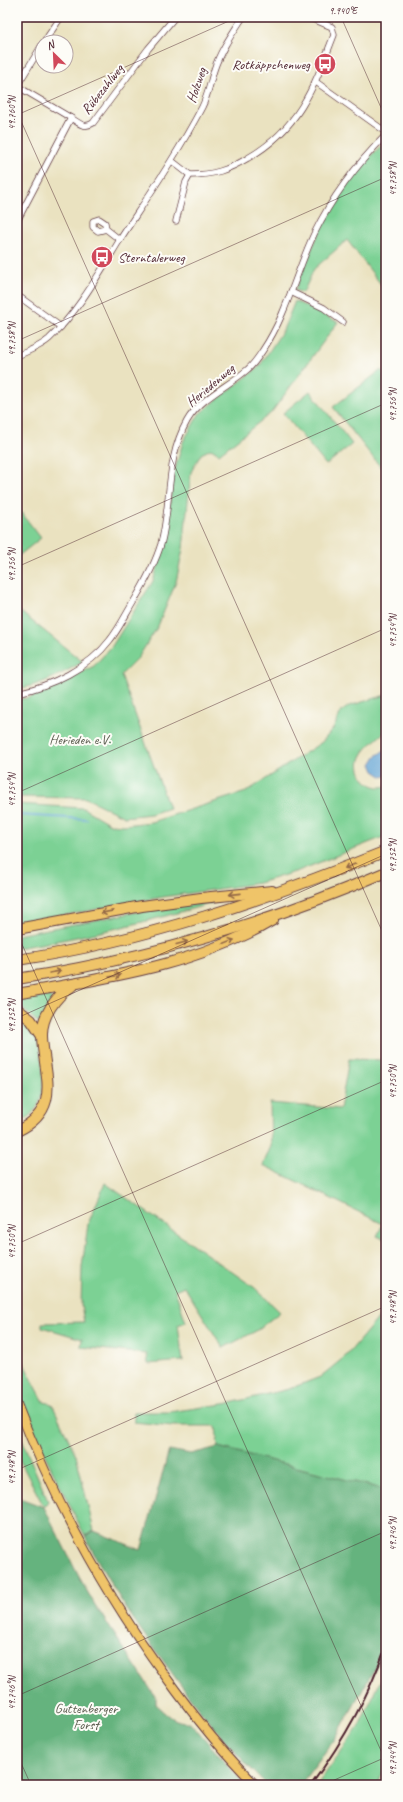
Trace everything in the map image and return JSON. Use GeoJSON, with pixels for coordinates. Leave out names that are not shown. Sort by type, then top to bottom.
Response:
{"type":"FeatureCollection","features":[{"type":"Feature","properties":{"kind":"highway"},"geometry":{"type":"LineString","coordinates":[[17,960],[79,949],[216,914],[288,889],[386,851]]}},
{"type":"Feature","properties":{"kind":"highway"},"geometry":{"type":"LineString","coordinates":[[17,979],[94,965],[217,934],[294,908],[386,872]]}},
{"type":"Feature","properties":{"kind":"highway"},"geometry":{"type":"LineString","coordinates":[[17,929],[142,906],[288,889]]}},
{"type":"Feature","properties":{"kind":"highway"},"geometry":{"type":"LineString","coordinates":[[17,994],[138,971],[192,957],[250,934],[294,908]]}},
{"type":"Feature","properties":{"kind":"highway"},"geometry":{"type":"LineString","coordinates":[[17,1131],[35,1119],[47,1096],[48,1077],[42,1036],[44,1022],[53,1004],[66,990],[78,983]]}},
{"type":"Feature","properties":{"kind":"highway"},"geometry":{"type":"LineString","coordinates":[[17,1009],[31,1020],[42,1036]]}},
{"type":"Feature","properties":{"kind":"main road"},"geometry":{"type":"LineString","coordinates":[[17,1404],[47,1476],[86,1553],[143,1645],[187,1707],[256,1785]]}},
{"type":"Feature","properties":{"kind":"street"},"geometry":{"type":"LineString","coordinates":[[49,34],[61,17]]}},
{"type":"Feature","properties":{"kind":"street","name":"Rübezahlweg"},"geometry":{"type":"LineString","coordinates":[[17,221],[71,118],[84,126],[88,126],[93,123],[148,49],[175,17]]}},
{"type":"Feature","properties":{"kind":"street","name":"Holzweg"},"geometry":{"type":"LineString","coordinates":[[172,161],[203,106],[214,70],[222,51],[242,17]]}},
{"type":"Feature","properties":{"kind":"street"},"geometry":{"type":"LineString","coordinates":[[17,356],[33,349],[47,340],[61,327],[172,161],[190,175],[217,173],[256,154],[290,124],[316,82],[334,35],[332,28],[308,17]]}},
{"type":"Feature","properties":{"kind":"street"},"geometry":{"type":"LineString","coordinates":[[34,58],[17,86],[71,118]]}},
{"type":"Feature","properties":{"kind":"street"},"geometry":{"type":"LineString","coordinates":[[316,82],[386,132]]}},
{"type":"Feature","properties":{"kind":"street","name":"Heriedenweg"},"geometry":{"type":"LineString","coordinates":[[17,693],[52,682],[84,665],[110,641],[146,580],[161,544],[169,476],[178,442],[188,420],[209,399],[250,368],[264,349],[284,310],[314,235],[330,205],[353,171],[386,135]]}},
{"type":"Feature","properties":{"kind":"street"},"geometry":{"type":"LineString","coordinates":[[176,221],[186,182],[190,175]]}},
{"type":"Feature","properties":{"kind":"street"},"geometry":{"type":"LineString","coordinates":[[106,229],[120,240]]}},
{"type":"Feature","properties":{"kind":"street"},"geometry":{"type":"LineString","coordinates":[[291,292],[324,308],[343,322]]}},
{"type":"Feature","properties":{"kind":"street"},"geometry":{"type":"LineString","coordinates":[[17,300],[21,298],[61,327]]}},
{"type":"Feature","properties":{"kind":"green space"},"geometry":{"type":"Polygon","coordinates":[[[386,141],[386,291],[347,240],[314,269],[303,293],[295,290],[307,259],[337,199],[359,168],[386,141]]]}},
{"type":"Feature","properties":{"kind":"green space","name":"Herieden e.V."},"geometry":{"type":"Polygon","coordinates":[[[295,301],[338,322],[271,413],[219,454],[211,449],[201,454],[191,472],[183,549],[176,582],[158,626],[138,658],[121,675],[169,808],[151,814],[124,817],[86,798],[17,797],[17,699],[29,698],[94,666],[112,646],[153,581],[165,545],[173,476],[183,442],[199,414],[259,367],[283,330],[295,301]]]}},
{"type":"Feature","properties":{"kind":"green space"},"geometry":{"type":"Polygon","coordinates":[[[381,370],[386,376],[386,474],[333,407],[381,370]]]}},
{"type":"Feature","properties":{"kind":"green space"},"geometry":{"type":"Polygon","coordinates":[[[310,391],[352,444],[326,465],[283,413],[310,391]]]}},
{"type":"Feature","properties":{"kind":"green space"},"geometry":{"type":"Polygon","coordinates":[[[17,507],[41,538],[17,557],[17,507]]]}},
{"type":"Feature","properties":{"kind":"green space"},"geometry":{"type":"Polygon","coordinates":[[[17,609],[83,662],[43,682],[17,689],[17,609]]]}},
{"type":"Feature","properties":{"kind":"green space"},"geometry":{"type":"Polygon","coordinates":[[[386,695],[386,731],[366,749],[360,761],[360,767],[364,779],[369,783],[374,786],[386,786],[386,836],[298,871],[259,883],[163,897],[17,924],[17,804],[83,808],[110,824],[124,825],[151,822],[246,792],[322,742],[333,729],[341,712],[349,706],[386,695]]]}},
{"type":"Feature","properties":{"kind":"green space"},"geometry":{"type":"Polygon","coordinates":[[[219,901],[118,928],[17,948],[17,935],[142,911],[219,901]]]}},
{"type":"Feature","properties":{"kind":"green space"},"geometry":{"type":"Polygon","coordinates":[[[49,996],[52,998],[40,1022],[37,1022],[17,1004],[17,1000],[49,996]]]}},
{"type":"Feature","properties":{"kind":"green space"},"geometry":{"type":"Polygon","coordinates":[[[17,1013],[35,1034],[40,1049],[43,1086],[40,1101],[36,1109],[17,1125],[17,1013]]]}},
{"type":"Feature","properties":{"kind":"green space"},"geometry":{"type":"Polygon","coordinates":[[[349,1059],[386,1060],[386,1240],[377,1236],[383,1224],[263,1165],[271,1146],[270,1103],[340,1109],[349,1059]]]}},
{"type":"Feature","properties":{"kind":"green space"},"geometry":{"type":"Polygon","coordinates":[[[105,1183],[255,1288],[280,1312],[256,1331],[223,1348],[184,1286],[175,1290],[186,1322],[178,1325],[183,1361],[148,1364],[147,1354],[81,1347],[82,1339],[42,1327],[42,1323],[84,1322],[81,1305],[82,1267],[88,1224],[105,1183]]]}},
{"type":"Feature","properties":{"kind":"green space"},"geometry":{"type":"Polygon","coordinates":[[[386,1309],[386,1490],[218,1447],[216,1426],[173,1426],[134,1422],[134,1412],[169,1412],[230,1403],[289,1389],[320,1377],[347,1355],[386,1309]]]}},
{"type":"Feature","properties":{"kind":"green space"},"geometry":{"type":"Polygon","coordinates":[[[17,1347],[44,1402],[52,1404],[76,1455],[94,1531],[85,1536],[32,1429],[17,1386],[17,1347]]]}},
{"type":"Feature","properties":{"kind":"green space"},"geometry":{"type":"Polygon","coordinates":[[[17,1428],[48,1501],[44,1507],[17,1455],[17,1428]]]}},
{"type":"Feature","properties":{"kind":"green space"},"geometry":{"type":"Polygon","coordinates":[[[218,1447],[386,1490],[386,1636],[379,1661],[335,1739],[300,1785],[267,1785],[212,1726],[142,1632],[93,1553],[85,1536],[94,1531],[141,1550],[169,1450],[191,1454],[218,1447]]]}},
{"type":"Feature","properties":{"kind":"green space","name":"Guttenberger Forst"},"geometry":{"type":"Polygon","coordinates":[[[17,1497],[44,1507],[78,1575],[95,1605],[156,1698],[156,1704],[175,1719],[190,1722],[245,1785],[17,1785],[17,1497]]]}},
{"type":"Feature","properties":{"kind":"green space"},"geometry":{"type":"Polygon","coordinates":[[[386,1669],[386,1768],[377,1785],[317,1785],[358,1728],[386,1669]]]}},
{"type":"Feature","properties":{"kind":"water"},"geometry":{"type":"Polygon","coordinates":[[[386,749],[386,776],[383,777],[374,771],[371,764],[376,756],[386,749]]]}},
{"type":"Feature","properties":{"kind":"waterway"},"geometry":{"type":"LineString","coordinates":[[17,815],[87,819]]}},
{"type":"Feature","properties":{"kind":"railway"},"geometry":{"type":"LineString","coordinates":[[311,1785],[344,1736],[354,1718],[363,1701],[386,1646]]}},
{"type":"Feature","properties":{"kind":"place","name":"Rotkäppchenweg"},"geometry":{"type":"Point","coordinates":[325,64]}},
{"type":"Feature","properties":{"kind":"place","name":"Sterntalerweg"},"geometry":{"type":"Point","coordinates":[102,257]}}]}
